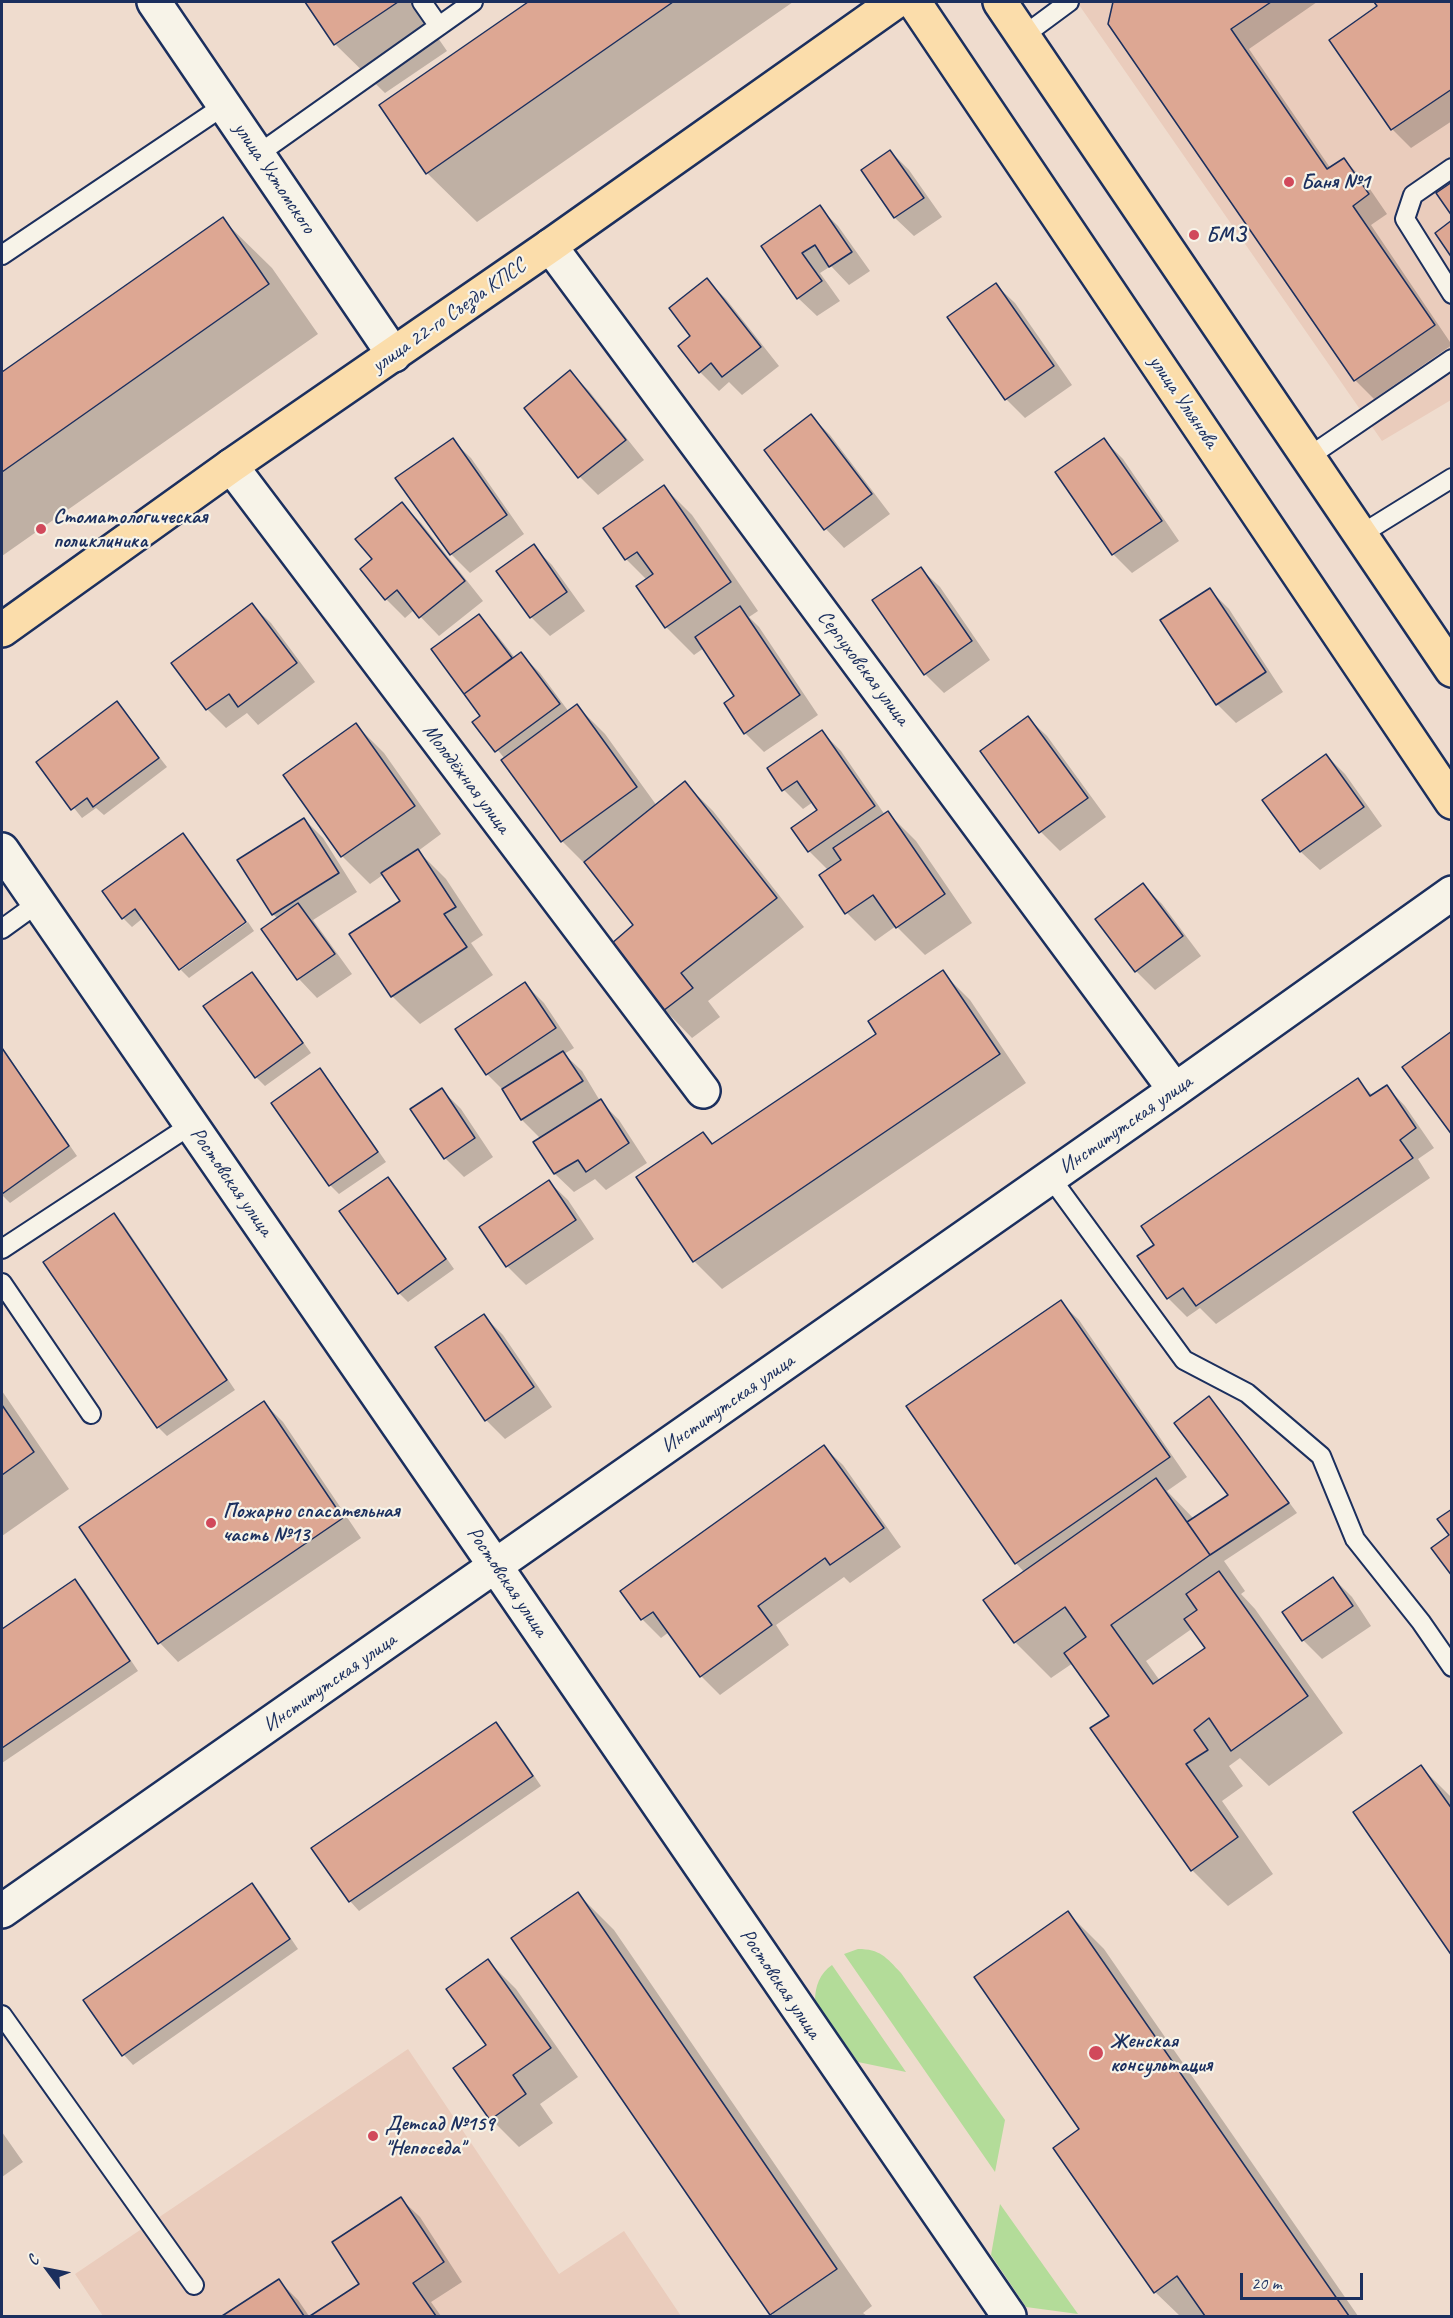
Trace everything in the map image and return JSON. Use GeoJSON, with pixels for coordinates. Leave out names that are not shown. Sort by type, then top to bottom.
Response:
{"type":"FeatureCollection","features":[{"type":"Feature","properties":{"kind":"main road","name":"улица 22-го Съезда КПСС"},"geometry":{"type":"LineString","coordinates":[[2,630],[231,466],[550,246],[895,2]]}},
{"type":"Feature","properties":{"kind":"main road","name":"улица Ульянова"},"geometry":{"type":"LineString","coordinates":[[914,2],[1452,802]]}},
{"type":"Feature","properties":{"kind":"main road"},"geometry":{"type":"LineString","coordinates":[[1000,2],[1452,670]]}},
{"type":"Feature","properties":{"kind":"street","name":"улица Ухтомского"},"geometry":{"type":"LineString","coordinates":[[154,2],[394,355]]}},
{"type":"Feature","properties":{"kind":"street","name":"Серпуховская улица"},"geometry":{"type":"LineString","coordinates":[[550,246],[1175,1090]]}},
{"type":"Feature","properties":{"kind":"street","name":"Молодёжная улица"},"geometry":{"type":"LineString","coordinates":[[231,466],[703,1091]]}},
{"type":"Feature","properties":{"kind":"street","name":"Ростовская улица"},"geometry":{"type":"LineString","coordinates":[[2,850],[1009,2316]]}},
{"type":"Feature","properties":{"kind":"street","name":"Институтская улица"},"geometry":{"type":"LineString","coordinates":[[2,1908],[496,1567],[1051,1178],[1452,893]]}},
{"type":"Feature","properties":{"kind":"lane"},"geometry":{"type":"LineString","coordinates":[[422,2],[438,25]]}},
{"type":"Feature","properties":{"kind":"lane"},"geometry":{"type":"LineString","coordinates":[[258,155],[473,2]]}},
{"type":"Feature","properties":{"kind":"lane"},"geometry":{"type":"LineString","coordinates":[[1023,36],[1069,2]]}},
{"type":"Feature","properties":{"kind":"lane"},"geometry":{"type":"LineString","coordinates":[[2,255],[225,105]]}},
{"type":"Feature","properties":{"kind":"lane"},"geometry":{"type":"LineString","coordinates":[[1452,168],[1413,195],[1404,219],[1452,294]]}},
{"type":"Feature","properties":{"kind":"lane"},"geometry":{"type":"LineString","coordinates":[[1307,458],[1452,359]]}},
{"type":"Feature","properties":{"kind":"lane"},"geometry":{"type":"LineString","coordinates":[[1360,535],[1452,478]]}},
{"type":"Feature","properties":{"kind":"lane"},"geometry":{"type":"LineString","coordinates":[[2,929],[38,903]]}},
{"type":"Feature","properties":{"kind":"lane"},"geometry":{"type":"LineString","coordinates":[[2,1249],[191,1125]]}},
{"type":"Feature","properties":{"kind":"lane"},"geometry":{"type":"LineString","coordinates":[[1051,1178],[1184,1360],[1247,1393],[1321,1456],[1355,1539],[1422,1622],[1452,1667]]}},
{"type":"Feature","properties":{"kind":"lane"},"geometry":{"type":"LineString","coordinates":[[2,1283],[92,1414]]}},
{"type":"Feature","properties":{"kind":"lane"},"geometry":{"type":"LineString","coordinates":[[2,2015],[194,2285]]}},
{"type":"Feature","properties":{"kind":"shaded area"},"geometry":{"type":"Polygon","coordinates":[[[1077,2],[1451,2],[1451,400],[1382,441],[1077,2]]]}},
{"type":"Feature","properties":{"kind":"shaded area","name":"Детсад №159 \"Непоседа\""},"geometry":{"type":"Polygon","coordinates":[[[408,2049],[559,2274],[624,2231],[681,2316],[103,2316],[75,2274],[408,2049]]]}},
{"type":"Feature","properties":{"kind":"green space"},"geometry":{"type":"Polygon","coordinates":[[[858,1949],[877,1952],[901,1973],[1005,2120],[995,2172],[844,1954],[858,1949]]]}},
{"type":"Feature","properties":{"kind":"green space"},"geometry":{"type":"Polygon","coordinates":[[[832,1965],[906,2072],[858,2062],[815,2001],[819,1980],[832,1965]]]}},
{"type":"Feature","properties":{"kind":"green space"},"geometry":{"type":"Polygon","coordinates":[[[1000,2204],[1078,2314],[1026,2307],[991,2255],[1000,2204]]]}},
{"type":"Feature","properties":{"kind":"building"},"geometry":{"type":"Polygon","coordinates":[[[305,2],[398,2],[334,45],[305,2]]]}},
{"type":"Feature","properties":{"kind":"building"},"geometry":{"type":"Polygon","coordinates":[[[528,2],[673,2],[426,174],[379,105],[528,2]]]}},
{"type":"Feature","properties":{"kind":"building","name":"Баня №1"},"geometry":{"type":"Polygon","coordinates":[[[1113,2],[1271,2],[1231,29],[1327,169],[1344,158],[1369,194],[1353,206],[1435,325],[1354,381],[1108,24],[1113,2]]]}},
{"type":"Feature","properties":{"kind":"building","name":"Баня №1"},"geometry":{"type":"Polygon","coordinates":[[[1374,2],[1452,2],[1452,89],[1391,130],[1329,40],[1377,6],[1374,2]]]}},
{"type":"Feature","properties":{"kind":"building"},"geometry":{"type":"Polygon","coordinates":[[[890,150],[924,198],[894,218],[861,170],[890,150]]]}},
{"type":"Feature","properties":{"kind":"building"},"geometry":{"type":"Polygon","coordinates":[[[1452,182],[1452,216],[1436,193],[1452,182]]]}},
{"type":"Feature","properties":{"kind":"building"},"geometry":{"type":"Polygon","coordinates":[[[820,205],[852,252],[829,267],[815,245],[802,253],[822,281],[797,299],[761,246],[820,205]]]}},
{"type":"Feature","properties":{"kind":"building"},"geometry":{"type":"Polygon","coordinates":[[[223,217],[269,284],[2,472],[2,372],[223,217]]]}},
{"type":"Feature","properties":{"kind":"building"},"geometry":{"type":"Polygon","coordinates":[[[1452,220],[1452,258],[1435,233],[1452,220]]]}},
{"type":"Feature","properties":{"kind":"building"},"geometry":{"type":"Polygon","coordinates":[[[707,278],[761,347],[722,377],[711,363],[699,373],[678,346],[690,336],[669,308],[707,278]]]}},
{"type":"Feature","properties":{"kind":"building"},"geometry":{"type":"Polygon","coordinates":[[[996,283],[1054,366],[1005,400],[947,317],[996,283]]]}},
{"type":"Feature","properties":{"kind":"building"},"geometry":{"type":"Polygon","coordinates":[[[570,370],[626,440],[578,478],[524,408],[570,370]]]}},
{"type":"Feature","properties":{"kind":"building"},"geometry":{"type":"Polygon","coordinates":[[[811,414],[872,494],[824,530],[764,450],[811,414]]]}},
{"type":"Feature","properties":{"kind":"building"},"geometry":{"type":"Polygon","coordinates":[[[453,438],[507,515],[450,555],[395,478],[453,438]]]}},
{"type":"Feature","properties":{"kind":"building"},"geometry":{"type":"Polygon","coordinates":[[[1104,438],[1162,521],[1112,555],[1055,472],[1104,438]]]}},
{"type":"Feature","properties":{"kind":"building"},"geometry":{"type":"Polygon","coordinates":[[[664,485],[731,582],[665,628],[636,586],[653,574],[637,552],[625,560],[603,528],[664,485]]]}},
{"type":"Feature","properties":{"kind":"building"},"geometry":{"type":"Polygon","coordinates":[[[402,502],[465,581],[419,618],[397,590],[385,600],[360,569],[372,559],[355,539],[402,502]]]}},
{"type":"Feature","properties":{"kind":"building"},"geometry":{"type":"Polygon","coordinates":[[[534,544],[567,592],[530,618],[496,571],[534,544]]]}},
{"type":"Feature","properties":{"kind":"building"},"geometry":{"type":"Polygon","coordinates":[[[921,567],[972,641],[924,675],[872,600],[921,567]]]}},
{"type":"Feature","properties":{"kind":"building"},"geometry":{"type":"Polygon","coordinates":[[[1210,588],[1266,672],[1216,705],[1160,620],[1210,588]]]}},
{"type":"Feature","properties":{"kind":"building"},"geometry":{"type":"Polygon","coordinates":[[[252,603],[297,663],[238,707],[229,694],[206,710],[171,663],[252,603]]]}},
{"type":"Feature","properties":{"kind":"building"},"geometry":{"type":"Polygon","coordinates":[[[740,606],[800,695],[744,734],[724,703],[734,696],[695,637],[740,606]]]}},
{"type":"Feature","properties":{"kind":"building"},"geometry":{"type":"Polygon","coordinates":[[[479,614],[512,658],[464,694],[431,649],[479,614]]]}},
{"type":"Feature","properties":{"kind":"building"},"geometry":{"type":"Polygon","coordinates":[[[521,652],[560,704],[495,752],[472,722],[480,716],[464,694],[521,652]]]}},
{"type":"Feature","properties":{"kind":"building"},"geometry":{"type":"Polygon","coordinates":[[[117,701],[159,758],[93,807],[87,798],[71,810],[36,762],[117,701]]]}},
{"type":"Feature","properties":{"kind":"building"},"geometry":{"type":"Polygon","coordinates":[[[577,704],[637,787],[561,842],[501,760],[577,704]]]}},
{"type":"Feature","properties":{"kind":"building"},"geometry":{"type":"Polygon","coordinates":[[[1028,716],[1088,798],[1039,833],[980,751],[1028,716]]]}},
{"type":"Feature","properties":{"kind":"building"},"geometry":{"type":"Polygon","coordinates":[[[356,723],[415,806],[341,857],[283,775],[356,723]]]}},
{"type":"Feature","properties":{"kind":"building"},"geometry":{"type":"Polygon","coordinates":[[[822,730],[875,806],[808,852],[791,828],[817,810],[797,781],[782,791],[767,768],[822,730]]]}},
{"type":"Feature","properties":{"kind":"building"},"geometry":{"type":"Polygon","coordinates":[[[1326,754],[1364,807],[1300,852],[1262,800],[1326,754]]]}},
{"type":"Feature","properties":{"kind":"building"},"geometry":{"type":"Polygon","coordinates":[[[685,781],[777,898],[681,973],[693,988],[663,1011],[611,944],[633,925],[584,862],[685,781]]]}},
{"type":"Feature","properties":{"kind":"building"},"geometry":{"type":"Polygon","coordinates":[[[888,811],[945,894],[896,928],[873,895],[845,914],[819,875],[841,860],[833,848],[888,811]]]}},
{"type":"Feature","properties":{"kind":"building"},"geometry":{"type":"Polygon","coordinates":[[[304,818],[339,873],[272,915],[237,860],[304,818]]]}},
{"type":"Feature","properties":{"kind":"building"},"geometry":{"type":"Polygon","coordinates":[[[183,833],[246,922],[179,970],[135,909],[122,919],[102,891],[183,833]]]}},
{"type":"Feature","properties":{"kind":"building"},"geometry":{"type":"Polygon","coordinates":[[[418,849],[456,907],[444,914],[467,947],[391,997],[349,934],[400,901],[381,873],[418,849]]]}},
{"type":"Feature","properties":{"kind":"building"},"geometry":{"type":"Polygon","coordinates":[[[1143,883],[1183,936],[1135,972],[1095,919],[1143,883]]]}},
{"type":"Feature","properties":{"kind":"building"},"geometry":{"type":"Polygon","coordinates":[[[298,903],[335,954],[297,980],[261,929],[298,903]]]}},
{"type":"Feature","properties":{"kind":"building"},"geometry":{"type":"Polygon","coordinates":[[[943,970],[1000,1054],[693,1262],[636,1177],[703,1132],[712,1144],[876,1034],[868,1021],[943,970]]]}},
{"type":"Feature","properties":{"kind":"building"},"geometry":{"type":"Polygon","coordinates":[[[252,972],[303,1043],[255,1078],[203,1006],[252,972]]]}},
{"type":"Feature","properties":{"kind":"building"},"geometry":{"type":"Polygon","coordinates":[[[525,982],[556,1028],[486,1075],[455,1029],[525,982]]]}},
{"type":"Feature","properties":{"kind":"building"},"geometry":{"type":"Polygon","coordinates":[[[1452,1031],[1452,1135],[1402,1067],[1452,1031]]]}},
{"type":"Feature","properties":{"kind":"building"},"geometry":{"type":"Polygon","coordinates":[[[2,1048],[69,1146],[2,1194],[2,1048]]]}},
{"type":"Feature","properties":{"kind":"building"},"geometry":{"type":"Polygon","coordinates":[[[563,1051],[583,1081],[521,1120],[502,1089],[563,1051]]]}},
{"type":"Feature","properties":{"kind":"building"},"geometry":{"type":"Polygon","coordinates":[[[320,1068],[378,1152],[329,1186],[271,1103],[320,1068]]]}},
{"type":"Feature","properties":{"kind":"building"},"geometry":{"type":"Polygon","coordinates":[[[1358,1078],[1370,1096],[1387,1085],[1416,1128],[1400,1140],[1413,1158],[1196,1306],[1183,1288],[1167,1299],[1137,1256],[1154,1245],[1141,1226],[1358,1078]]]}},
{"type":"Feature","properties":{"kind":"building"},"geometry":{"type":"Polygon","coordinates":[[[442,1088],[475,1138],[444,1159],[410,1109],[442,1088]]]}},
{"type":"Feature","properties":{"kind":"building"},"geometry":{"type":"Polygon","coordinates":[[[601,1099],[629,1143],[586,1172],[578,1160],[554,1174],[533,1142],[601,1099]]]}},
{"type":"Feature","properties":{"kind":"building"},"geometry":{"type":"Polygon","coordinates":[[[388,1177],[446,1259],[398,1294],[339,1211],[388,1177]]]}},
{"type":"Feature","properties":{"kind":"building"},"geometry":{"type":"Polygon","coordinates":[[[549,1180],[576,1220],[506,1267],[479,1227],[549,1180]]]}},
{"type":"Feature","properties":{"kind":"building"},"geometry":{"type":"Polygon","coordinates":[[[114,1213],[227,1380],[157,1428],[43,1262],[114,1213]]]}},
{"type":"Feature","properties":{"kind":"building"},"geometry":{"type":"Polygon","coordinates":[[[1061,1300],[1170,1457],[1015,1564],[906,1406],[1061,1300]]]}},
{"type":"Feature","properties":{"kind":"building"},"geometry":{"type":"Polygon","coordinates":[[[484,1314],[534,1387],[485,1421],[435,1347],[484,1314]]]}},
{"type":"Feature","properties":{"kind":"building"},"geometry":{"type":"Polygon","coordinates":[[[1209,1396],[1289,1503],[1210,1555],[1187,1522],[1228,1495],[1174,1423],[1209,1396]]]}},
{"type":"Feature","properties":{"kind":"building","name":"Пожарно спасательная часть №13"},"geometry":{"type":"Polygon","coordinates":[[[264,1401],[343,1518],[158,1644],[79,1527],[264,1401]]]}},
{"type":"Feature","properties":{"kind":"building"},"geometry":{"type":"Polygon","coordinates":[[[2,1405],[34,1452],[2,1475],[2,1405]]]}},
{"type":"Feature","properties":{"kind":"building"},"geometry":{"type":"Polygon","coordinates":[[[824,1445],[884,1528],[830,1565],[825,1558],[758,1606],[772,1625],[700,1677],[653,1612],[641,1620],[620,1591],[824,1445]]]}},
{"type":"Feature","properties":{"kind":"building"},"geometry":{"type":"Polygon","coordinates":[[[1156,1478],[1210,1555],[1111,1625],[1153,1684],[1205,1648],[1184,1619],[1197,1610],[1186,1594],[1219,1571],[1308,1696],[1231,1751],[1209,1718],[1194,1730],[1208,1750],[1186,1764],[1238,1837],[1191,1871],[1090,1728],[1109,1716],[1064,1653],[1086,1637],[1065,1607],[1014,1643],[983,1600],[1156,1478]]]}},
{"type":"Feature","properties":{"kind":"building"},"geometry":{"type":"Polygon","coordinates":[[[1452,1509],[1452,1576],[1431,1548],[1449,1535],[1437,1519],[1452,1509]]]}},
{"type":"Feature","properties":{"kind":"building"},"geometry":{"type":"Polygon","coordinates":[[[1333,1577],[1353,1606],[1302,1641],[1282,1612],[1333,1577]]]}},
{"type":"Feature","properties":{"kind":"building"},"geometry":{"type":"Polygon","coordinates":[[[75,1579],[130,1661],[2,1748],[2,1629],[75,1579]]]}},
{"type":"Feature","properties":{"kind":"building"},"geometry":{"type":"Polygon","coordinates":[[[496,1722],[533,1776],[349,1902],[311,1848],[496,1722]]]}},
{"type":"Feature","properties":{"kind":"building"},"geometry":{"type":"Polygon","coordinates":[[[1421,1765],[1452,1809],[1452,1956],[1353,1812],[1421,1765]]]}},
{"type":"Feature","properties":{"kind":"building"},"geometry":{"type":"Polygon","coordinates":[[[252,1883],[290,1939],[122,2056],[83,2000],[252,1883]]]}},
{"type":"Feature","properties":{"kind":"building"},"geometry":{"type":"Polygon","coordinates":[[[578,1892],[837,2269],[770,2315],[511,1938],[578,1892]]]}},
{"type":"Feature","properties":{"kind":"building","name":"Женская консультация"},"geometry":{"type":"Polygon","coordinates":[[[1068,1911],[1349,2316],[1205,2316],[1177,2276],[1154,2293],[1053,2148],[1079,2129],[974,1977],[1068,1911]]]}},
{"type":"Feature","properties":{"kind":"building"},"geometry":{"type":"Polygon","coordinates":[[[488,1959],[551,2048],[513,2075],[526,2094],[490,2120],[453,2068],[486,2045],[446,1989],[488,1959]]]}},
{"type":"Feature","properties":{"kind":"building"},"geometry":{"type":"Polygon","coordinates":[[[401,2197],[444,2262],[413,2283],[436,2316],[310,2316],[359,2284],[332,2242],[401,2197]]]}},
{"type":"Feature","properties":{"kind":"building"},"geometry":{"type":"Polygon","coordinates":[[[279,2279],[304,2316],[222,2316],[279,2279]]]}},
{"type":"Feature","properties":{"kind":"place","name":"Баня №1"},"geometry":{"type":"Point","coordinates":[1289,182]}},
{"type":"Feature","properties":{"kind":"place","name":"БМЗ"},"geometry":{"type":"Point","coordinates":[1194,235]}},
{"type":"Feature","properties":{"kind":"place","name":"Стоматологическая поликлиника"},"geometry":{"type":"Point","coordinates":[41,529]}},
{"type":"Feature","properties":{"kind":"place","name":"Пожарно спасательная часть №13"},"geometry":{"type":"Point","coordinates":[211,1523]}},
{"type":"Feature","properties":{"kind":"place","name":"Женская консультация"},"geometry":{"type":"Point","coordinates":[1096,2053]}},
{"type":"Feature","properties":{"kind":"place","name":"Детсад №159 \"Непоседа\""},"geometry":{"type":"Point","coordinates":[373,2136]}}]}
